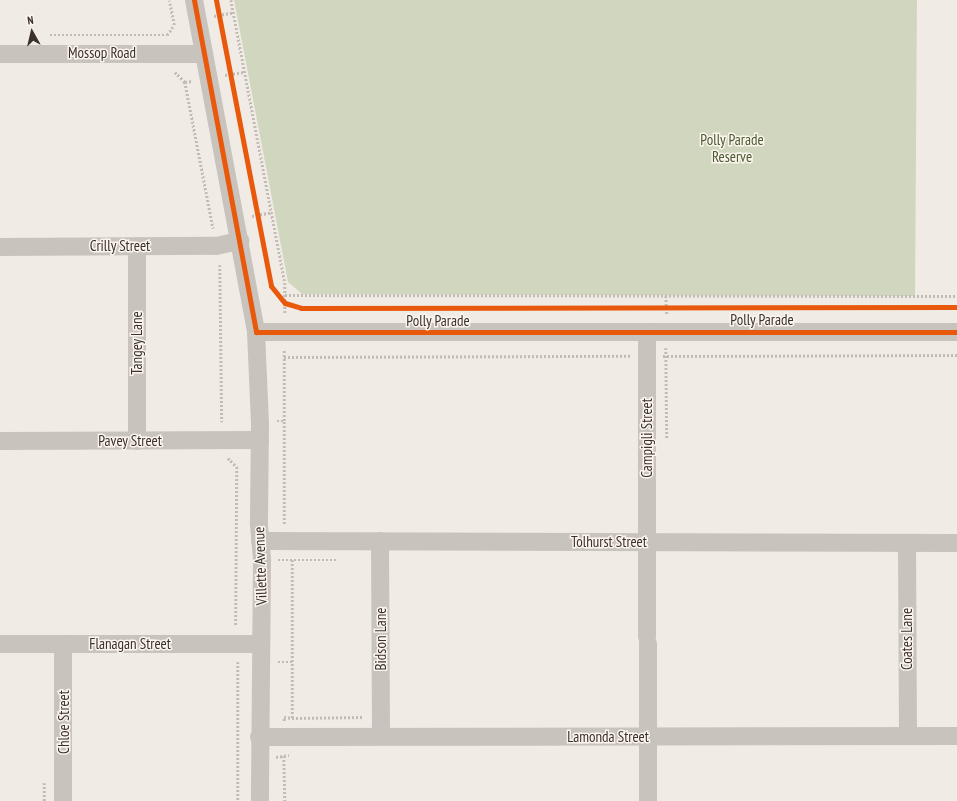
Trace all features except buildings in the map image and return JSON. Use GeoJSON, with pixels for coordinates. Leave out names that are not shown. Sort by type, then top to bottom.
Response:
{"type":"FeatureCollection","features":[{"type":"Feature","properties":{"kind":"street"},"geometry":{"type":"LineString","coordinates":[[194,0],[256,332]]}},
{"type":"Feature","properties":{"kind":"street","name":"Mossop Road"},"geometry":{"type":"LineString","coordinates":[[0,54],[204,54]]}},
{"type":"Feature","properties":{"kind":"street","name":"Crilly Street"},"geometry":{"type":"LineString","coordinates":[[0,247],[216,246],[240,241]]}},
{"type":"Feature","properties":{"kind":"street","name":"Tangey Lane"},"geometry":{"type":"LineString","coordinates":[[137,246],[137,440]]}},
{"type":"Feature","properties":{"kind":"street","name":"Polly Parade"},"geometry":{"type":"LineString","coordinates":[[256,332],[957,332]]}},
{"type":"Feature","properties":{"kind":"street","name":"Villette Avenue"},"geometry":{"type":"LineString","coordinates":[[256,332],[260,440],[260,541],[262,561],[259,737],[260,801]]}},
{"type":"Feature","properties":{"kind":"street","name":"Campigli Street"},"geometry":{"type":"LineString","coordinates":[[647,333],[648,801]]}},
{"type":"Feature","properties":{"kind":"street","name":"Pavey Street"},"geometry":{"type":"LineString","coordinates":[[0,441],[260,440]]}},
{"type":"Feature","properties":{"kind":"street","name":"Tolhurst Street"},"geometry":{"type":"LineString","coordinates":[[260,541],[957,543]]}},
{"type":"Feature","properties":{"kind":"street","name":"Bidson Lane"},"geometry":{"type":"LineString","coordinates":[[380,541],[381,736]]}},
{"type":"Feature","properties":{"kind":"street","name":"Coates Lane"},"geometry":{"type":"LineString","coordinates":[[907,543],[908,736]]}},
{"type":"Feature","properties":{"kind":"street","name":"Flanagan Street"},"geometry":{"type":"LineString","coordinates":[[0,644],[261,644]]}},
{"type":"Feature","properties":{"kind":"street","name":"Chloe Street"},"geometry":{"type":"LineString","coordinates":[[63,644],[63,801]]}},
{"type":"Feature","properties":{"kind":"street","name":"Lamonda Street"},"geometry":{"type":"LineString","coordinates":[[259,737],[957,736]]}},
{"type":"Feature","properties":{"kind":"path"},"geometry":{"type":"LineString","coordinates":[[48,35],[167,35],[174,25],[169,0]]}},
{"type":"Feature","properties":{"kind":"path"},"geometry":{"type":"LineString","coordinates":[[231,0],[285,295],[285,332]]}},
{"type":"Feature","properties":{"kind":"path"},"geometry":{"type":"LineString","coordinates":[[218,7],[221,22]]}},
{"type":"Feature","properties":{"kind":"path"},"geometry":{"type":"LineString","coordinates":[[229,67],[232,82]]}},
{"type":"Feature","properties":{"kind":"path"},"geometry":{"type":"LineString","coordinates":[[185,82],[213,228]]}},
{"type":"Feature","properties":{"kind":"path"},"geometry":{"type":"LineString","coordinates":[[256,207],[259,222]]}},
{"type":"Feature","properties":{"kind":"path"},"geometry":{"type":"LineString","coordinates":[[276,292],[286,303],[294,306]]}},
{"type":"Feature","properties":{"kind":"path"},"geometry":{"type":"LineString","coordinates":[[285,295],[957,296]]}},
{"type":"Feature","properties":{"kind":"path"},"geometry":{"type":"LineString","coordinates":[[666,296],[667,438]]}},
{"type":"Feature","properties":{"kind":"path"},"geometry":{"type":"LineString","coordinates":[[659,307],[674,307]]}},
{"type":"Feature","properties":{"kind":"path"},"geometry":{"type":"LineString","coordinates":[[284,357],[957,355]]}},
{"type":"Feature","properties":{"kind":"path"},"geometry":{"type":"LineString","coordinates":[[284,421],[284,524]]}},
{"type":"Feature","properties":{"kind":"path"},"geometry":{"type":"LineString","coordinates":[[221,422],[221,458],[229,458],[237,467],[238,801]]}},
{"type":"Feature","properties":{"kind":"path"},"geometry":{"type":"LineString","coordinates":[[238,561],[344,560]]}},
{"type":"Feature","properties":{"kind":"path"},"geometry":{"type":"LineString","coordinates":[[230,626],[238,626]]}},
{"type":"Feature","properties":{"kind":"path"},"geometry":{"type":"LineString","coordinates":[[292,718],[381,717]]}},
{"type":"Feature","properties":{"kind":"green space","name":"Polly Parade Reserve"},"geometry":{"type":"Polygon","coordinates":[[[234,0],[917,0],[915,296],[302,294],[288,282],[234,0]]]}},
{"type":"Feature","properties":{"kind":"cycle path"},"geometry":{"type":"LineString","coordinates":[[194,0],[256,332],[957,332]]}},
{"type":"Feature","properties":{"kind":"cycle path"},"geometry":{"type":"LineString","coordinates":[[216,0],[271,286],[285,303],[301,308],[957,307]]}}]}
